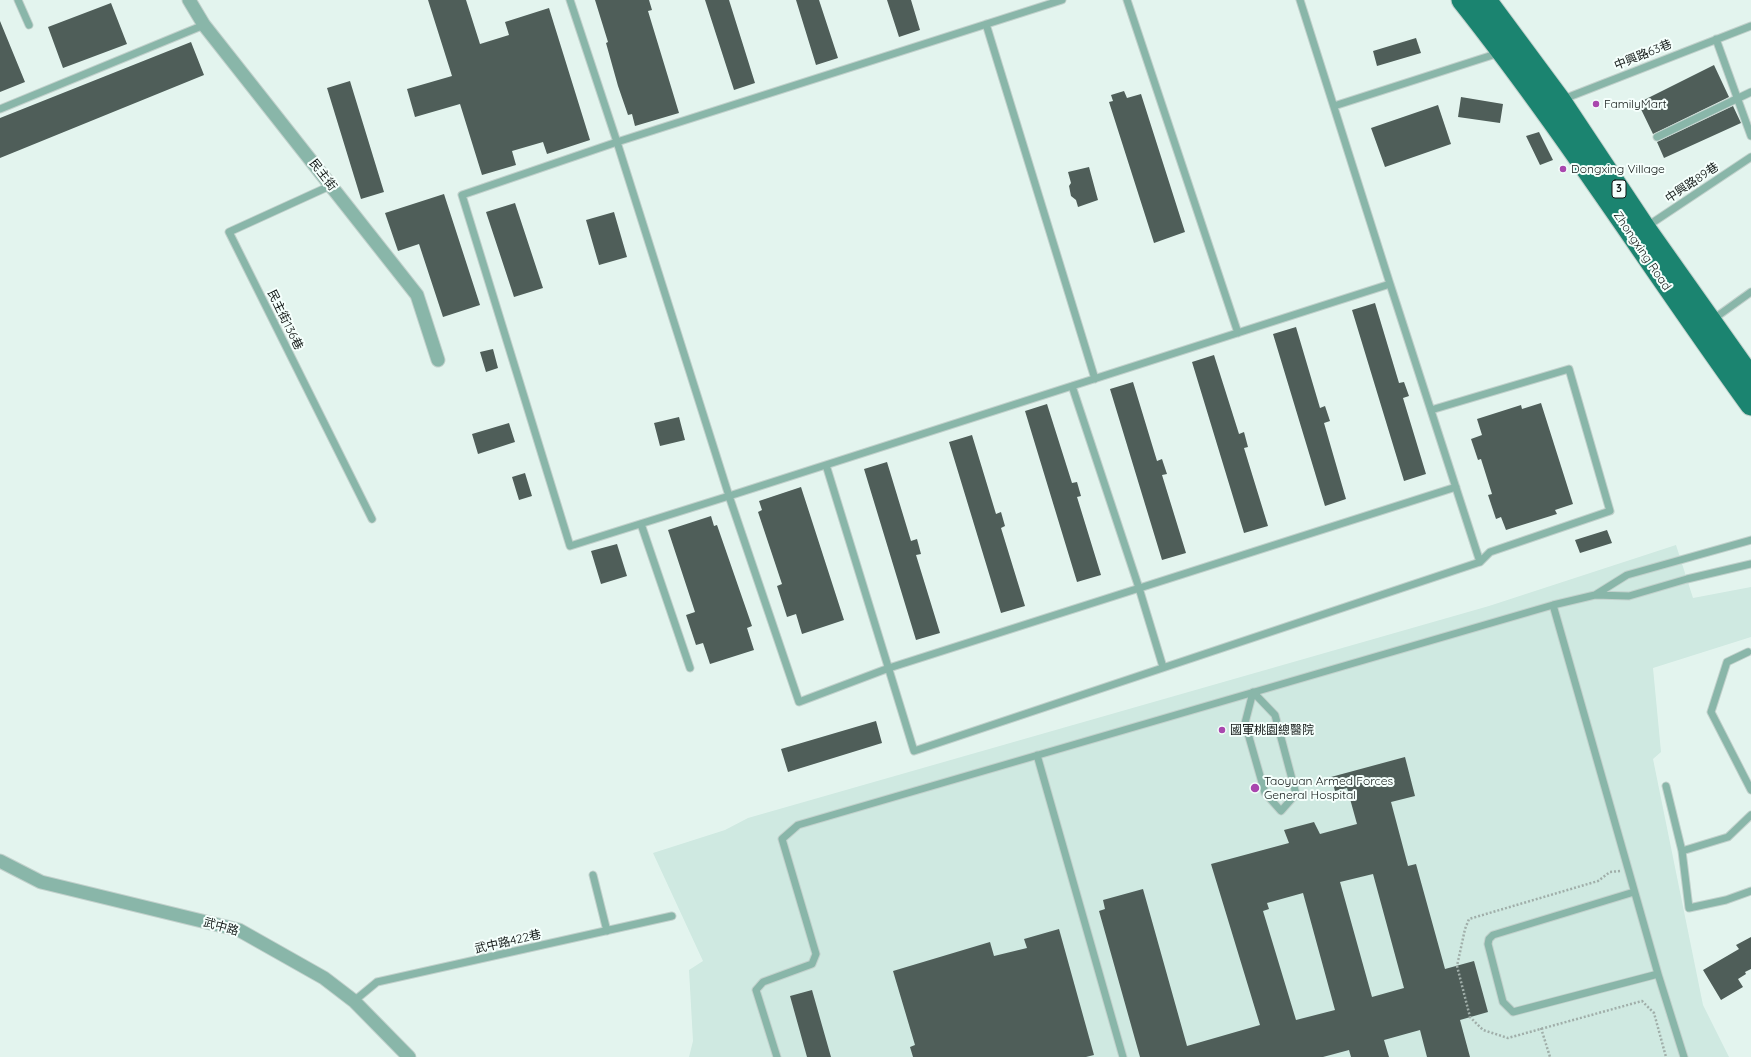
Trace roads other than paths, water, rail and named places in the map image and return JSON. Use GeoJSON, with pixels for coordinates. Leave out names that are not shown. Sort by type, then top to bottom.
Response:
{"type":"FeatureCollection","features":[{"type":"Feature","properties":{"kind":"main road","name":"Zhongxing Road"},"geometry":{"type":"LineString","coordinates":[[1462,0],[1511,49],[1645,228],[1751,405]]}},
{"type":"Feature","properties":{"kind":"main road","name":"Zhongxing Road"},"geometry":{"type":"LineString","coordinates":[[1486,0],[1511,49]]}},
{"type":"Feature","properties":{"kind":"main road","name":"Zhongxing Road"},"geometry":{"type":"LineString","coordinates":[[1552,103],[1705,327],[1751,378]]}},
{"type":"Feature","properties":{"kind":"street","name":"民主街"},"geometry":{"type":"LineString","coordinates":[[189,0],[204,25],[332,185],[417,295],[438,360]]}},
{"type":"Feature","properties":{"kind":"street","name":"武中路"},"geometry":{"type":"LineString","coordinates":[[0,861],[41,882],[239,930],[324,978],[354,1001],[409,1057]]}},
{"type":"Feature","properties":{"kind":"lane"},"geometry":{"type":"LineString","coordinates":[[18,0],[29,25]]}},
{"type":"Feature","properties":{"kind":"lane"},"geometry":{"type":"LineString","coordinates":[[570,0],[617,142],[729,496],[799,702],[889,668],[1456,487]]}},
{"type":"Feature","properties":{"kind":"lane"},"geometry":{"type":"LineString","coordinates":[[1062,0],[617,142],[462,195],[570,546],[1390,284]]}},
{"type":"Feature","properties":{"kind":"lane"},"geometry":{"type":"LineString","coordinates":[[1127,0],[1238,333]]}},
{"type":"Feature","properties":{"kind":"lane"},"geometry":{"type":"LineString","coordinates":[[1300,0],[1480,562]]}},
{"type":"Feature","properties":{"kind":"lane"},"geometry":{"type":"LineString","coordinates":[[986,24],[1095,379]]}},
{"type":"Feature","properties":{"kind":"lane"},"geometry":{"type":"LineString","coordinates":[[0,109],[204,25]]}},
{"type":"Feature","properties":{"kind":"lane","name":"中興路63巷"},"geometry":{"type":"LineString","coordinates":[[1552,103],[1751,26]]}},
{"type":"Feature","properties":{"kind":"lane"},"geometry":{"type":"LineString","coordinates":[[1716,39],[1751,136]]}},
{"type":"Feature","properties":{"kind":"lane"},"geometry":{"type":"LineString","coordinates":[[1334,106],[1511,49]]}},
{"type":"Feature","properties":{"kind":"lane"},"geometry":{"type":"LineString","coordinates":[[1657,137],[1751,92]]}},
{"type":"Feature","properties":{"kind":"lane","name":"中興路89巷"},"geometry":{"type":"LineString","coordinates":[[1645,228],[1751,157]]}},
{"type":"Feature","properties":{"kind":"lane","name":"民主街136巷"},"geometry":{"type":"LineString","coordinates":[[332,185],[229,232],[372,519]]}},
{"type":"Feature","properties":{"kind":"lane"},"geometry":{"type":"LineString","coordinates":[[1705,327],[1751,292]]}},
{"type":"Feature","properties":{"kind":"lane"},"geometry":{"type":"LineString","coordinates":[[826,465],[914,751],[1480,562],[1490,552],[1610,511],[1569,369],[1431,410]]}},
{"type":"Feature","properties":{"kind":"lane"},"geometry":{"type":"LineString","coordinates":[[1072,386],[1139,588],[1163,667]]}},
{"type":"Feature","properties":{"kind":"lane"},"geometry":{"type":"LineString","coordinates":[[641,524],[690,668]]}},
{"type":"Feature","properties":{"kind":"lane"},"geometry":{"type":"LineString","coordinates":[[1595,595],[1627,575],[1751,540]]}},
{"type":"Feature","properties":{"kind":"lane"},"geometry":{"type":"LineString","coordinates":[[777,1057],[756,990],[762,982],[812,964],[816,954],[782,839],[798,825],[1553,605],[1595,595],[1629,596],[1687,578],[1749,566]]}},
{"type":"Feature","properties":{"kind":"lane"},"geometry":{"type":"LineString","coordinates":[[1553,605],[1634,892],[1684,1057]]}},
{"type":"Feature","properties":{"kind":"lane"},"geometry":{"type":"LineString","coordinates":[[1750,654],[1727,662],[1711,712],[1751,790]]}},
{"type":"Feature","properties":{"kind":"lane"},"geometry":{"type":"LineString","coordinates":[[1252,692],[1276,715],[1296,794],[1281,811],[1265,793],[1245,723],[1252,692]]}},
{"type":"Feature","properties":{"kind":"lane"},"geometry":{"type":"LineString","coordinates":[[1037,755],[1123,1057]]}},
{"type":"Feature","properties":{"kind":"lane"},"geometry":{"type":"LineString","coordinates":[[1666,786],[1682,851],[1689,908],[1726,900],[1751,891]]}},
{"type":"Feature","properties":{"kind":"lane"},"geometry":{"type":"LineString","coordinates":[[1682,851],[1728,837],[1751,816]]}},
{"type":"Feature","properties":{"kind":"lane"},"geometry":{"type":"LineString","coordinates":[[593,875],[607,931]]}},
{"type":"Feature","properties":{"kind":"lane"},"geometry":{"type":"LineString","coordinates":[[1634,892],[1493,934],[1489,939],[1488,944],[1503,1002],[1513,1012],[1658,974]]}},
{"type":"Feature","properties":{"kind":"lane","name":"武中路422巷"},"geometry":{"type":"LineString","coordinates":[[354,1001],[377,982],[672,916]]}},
{"type":"Feature","properties":{"kind":"place","name":"FamilyMart"},"geometry":{"type":"Point","coordinates":[1596,104]}},
{"type":"Feature","properties":{"kind":"place","name":"Dongxing Village"},"geometry":{"type":"Point","coordinates":[1563,169]}},
{"type":"Feature","properties":{"kind":"place","name":"國軍桃園總醫院"},"geometry":{"type":"Point","coordinates":[1222,730]}},
{"type":"Feature","properties":{"kind":"place","name":"Taoyuan Armed Forces General Hospital"},"geometry":{"type":"Point","coordinates":[1255,788]}}]}
